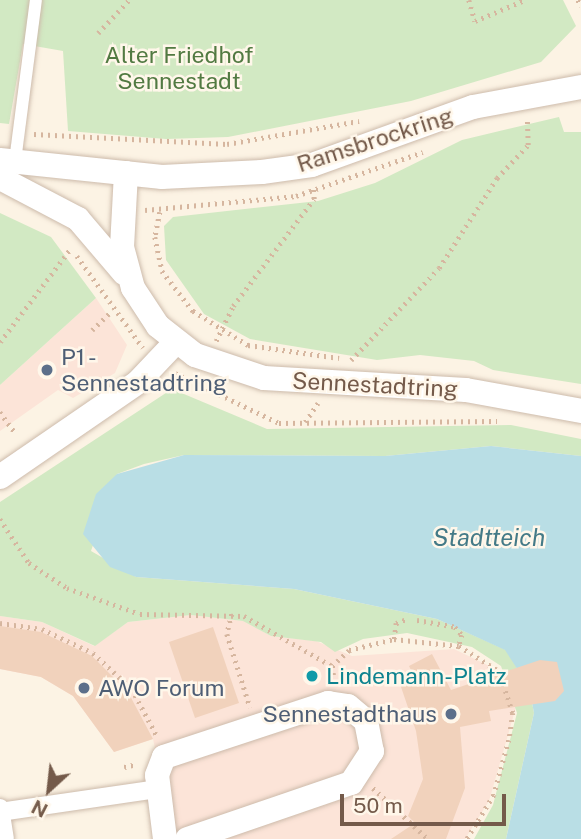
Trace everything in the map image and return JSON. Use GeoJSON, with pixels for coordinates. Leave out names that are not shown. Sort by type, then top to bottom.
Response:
{"type":"FeatureCollection","features":[{"type":"Feature","properties":{"kind":"street","name":"Ramsbrockring"},"geometry":{"type":"LineString","coordinates":[[5,166],[226,177],[312,165],[473,107],[574,88]]}},
{"type":"Feature","properties":{"kind":"street"},"geometry":{"type":"LineString","coordinates":[[5,166],[78,219],[133,288]]}},
{"type":"Feature","properties":{"kind":"street","name":"Sennestadtring"},"geometry":{"type":"LineString","coordinates":[[126,173],[121,236],[133,288],[176,342],[206,360],[264,378],[466,390],[581,411]]}},
{"type":"Feature","properties":{"kind":"street"},"geometry":{"type":"LineString","coordinates":[[0,478],[159,362],[176,342]]}},
{"type":"Feature","properties":{"kind":"street"},"geometry":{"type":"LineString","coordinates":[[164,839],[158,789],[164,757],[328,702],[348,706],[366,721],[372,736],[359,776],[187,839]]}},
{"type":"Feature","properties":{"kind":"street"},"geometry":{"type":"LineString","coordinates":[[5,839],[0,811],[158,789]]}},
{"type":"Feature","properties":{"kind":"lane"},"geometry":{"type":"LineString","coordinates":[[5,166],[36,0]]}},
{"type":"Feature","properties":{"kind":"path"},"geometry":{"type":"LineString","coordinates":[[98,33],[130,0]]}},
{"type":"Feature","properties":{"kind":"path"},"geometry":{"type":"LineString","coordinates":[[469,0],[475,21],[525,0]]}},
{"type":"Feature","properties":{"kind":"path"},"geometry":{"type":"LineString","coordinates":[[578,0],[581,6]]}},
{"type":"Feature","properties":{"kind":"path"},"geometry":{"type":"LineString","coordinates":[[160,212],[155,237],[162,271],[193,311],[221,333],[248,345],[351,361],[439,268],[497,178],[528,145],[527,117]]}},
{"type":"Feature","properties":{"kind":"path"},"geometry":{"type":"LineString","coordinates":[[76,138],[227,144],[374,118]]}},
{"type":"Feature","properties":{"kind":"path"},"geometry":{"type":"LineString","coordinates":[[206,360],[221,333],[314,199],[312,165]]}},
{"type":"Feature","properties":{"kind":"path"},"geometry":{"type":"LineString","coordinates":[[0,342],[71,248],[112,311],[159,362],[269,421],[499,421]]}},
{"type":"Feature","properties":{"kind":"path"},"geometry":{"type":"LineString","coordinates":[[92,330],[112,311]]}},
{"type":"Feature","properties":{"kind":"path"},"geometry":{"type":"LineString","coordinates":[[0,412],[14,431]]}},
{"type":"Feature","properties":{"kind":"path"},"geometry":{"type":"LineString","coordinates":[[0,519],[29,563],[87,596],[140,614],[232,614],[323,665],[360,644],[394,639],[459,646],[499,671],[513,713],[494,795],[467,839]]}},
{"type":"Feature","properties":{"kind":"path"},"geometry":{"type":"LineString","coordinates":[[232,614],[227,634],[256,725]]}},
{"type":"Feature","properties":{"kind":"path"},"geometry":{"type":"LineString","coordinates":[[394,639],[396,623],[407,619]]}},
{"type":"Feature","properties":{"kind":"path"},"geometry":{"type":"LineString","coordinates":[[417,620],[455,627],[462,635],[459,646]]}},
{"type":"Feature","properties":{"kind":"path"},"geometry":{"type":"LineString","coordinates":[[0,623],[42,629],[93,653],[132,689],[157,737]]}},
{"type":"Feature","properties":{"kind":"path"},"geometry":{"type":"LineString","coordinates":[[124,767],[140,763]]}},
{"type":"Feature","properties":{"kind":"path"},"geometry":{"type":"LineString","coordinates":[[359,776],[428,839]]}},
{"type":"Feature","properties":{"kind":"shaded area"},"geometry":{"type":"Polygon","coordinates":[[[96,298],[127,345],[115,373],[73,398],[58,390],[0,431],[0,385],[96,298]]]}},
{"type":"Feature","properties":{"kind":"shaded area"},"geometry":{"type":"Polygon","coordinates":[[[191,615],[244,621],[271,636],[316,641],[352,656],[454,649],[506,674],[516,707],[489,801],[465,839],[175,839],[153,739],[114,752],[73,696],[41,677],[0,669],[0,616],[42,622],[94,646],[128,622],[191,615]]]}},
{"type":"Feature","properties":{"kind":"green space","name":"Alter Friedhof Sennestadt"},"geometry":{"type":"Polygon","coordinates":[[[0,0],[563,0],[576,26],[541,62],[411,101],[228,137],[166,139],[68,131],[63,51],[23,44],[9,124],[0,123],[0,0]]]}},
{"type":"Feature","properties":{"kind":"green space"},"geometry":{"type":"Polygon","coordinates":[[[559,117],[564,132],[581,132],[581,384],[493,370],[474,361],[420,355],[377,360],[250,339],[204,314],[166,260],[164,226],[173,217],[318,201],[375,183],[462,140],[559,117]]]}},
{"type":"Feature","properties":{"kind":"green space"},"geometry":{"type":"Polygon","coordinates":[[[0,213],[51,237],[96,298],[0,385],[0,213]]]}},
{"type":"Feature","properties":{"kind":"green space"},"geometry":{"type":"Polygon","coordinates":[[[172,389],[267,429],[511,425],[581,439],[581,456],[491,446],[385,456],[184,455],[144,464],[117,474],[91,551],[136,577],[294,589],[437,619],[506,650],[529,687],[534,713],[506,839],[474,839],[493,805],[517,713],[501,666],[472,647],[407,633],[363,639],[335,652],[321,642],[271,636],[243,621],[191,615],[128,622],[95,646],[42,622],[0,616],[0,502],[172,389]]]}},
{"type":"Feature","properties":{"kind":"water","name":"Stadtteich"},"geometry":{"type":"Polygon","coordinates":[[[491,446],[581,456],[581,839],[506,839],[534,713],[529,687],[505,650],[437,619],[294,589],[136,577],[110,567],[83,534],[96,494],[117,474],[184,455],[385,456],[491,446]]]}},
{"type":"Feature","properties":{"kind":"building"},"geometry":{"type":"Polygon","coordinates":[[[0,626],[41,632],[92,656],[128,692],[153,739],[114,752],[73,696],[41,677],[0,669],[0,626]]]}},
{"type":"Feature","properties":{"kind":"building"},"geometry":{"type":"Polygon","coordinates":[[[213,627],[239,703],[195,718],[169,642],[213,627]]]}},
{"type":"Feature","properties":{"kind":"building","name":"Sennestadthaus"},"geometry":{"type":"Polygon","coordinates":[[[432,654],[451,690],[540,660],[557,662],[564,691],[555,701],[489,711],[491,721],[460,727],[465,788],[446,839],[391,839],[415,823],[408,816],[423,779],[416,731],[400,684],[414,676],[409,666],[432,654]]]}},
{"type":"Feature","properties":{"kind":"place","name":"P1 - Sennestadtring"},"geometry":{"type":"Point","coordinates":[47,370]}},
{"type":"Feature","properties":{"kind":"place","name":"Lindemann-Platz"},"geometry":{"type":"Point","coordinates":[312,676]}},
{"type":"Feature","properties":{"kind":"place","name":"AWO Forum"},"geometry":{"type":"Point","coordinates":[84,688]}},
{"type":"Feature","properties":{"kind":"place","name":"Sennestadthaus"},"geometry":{"type":"Point","coordinates":[451,714]}}]}
